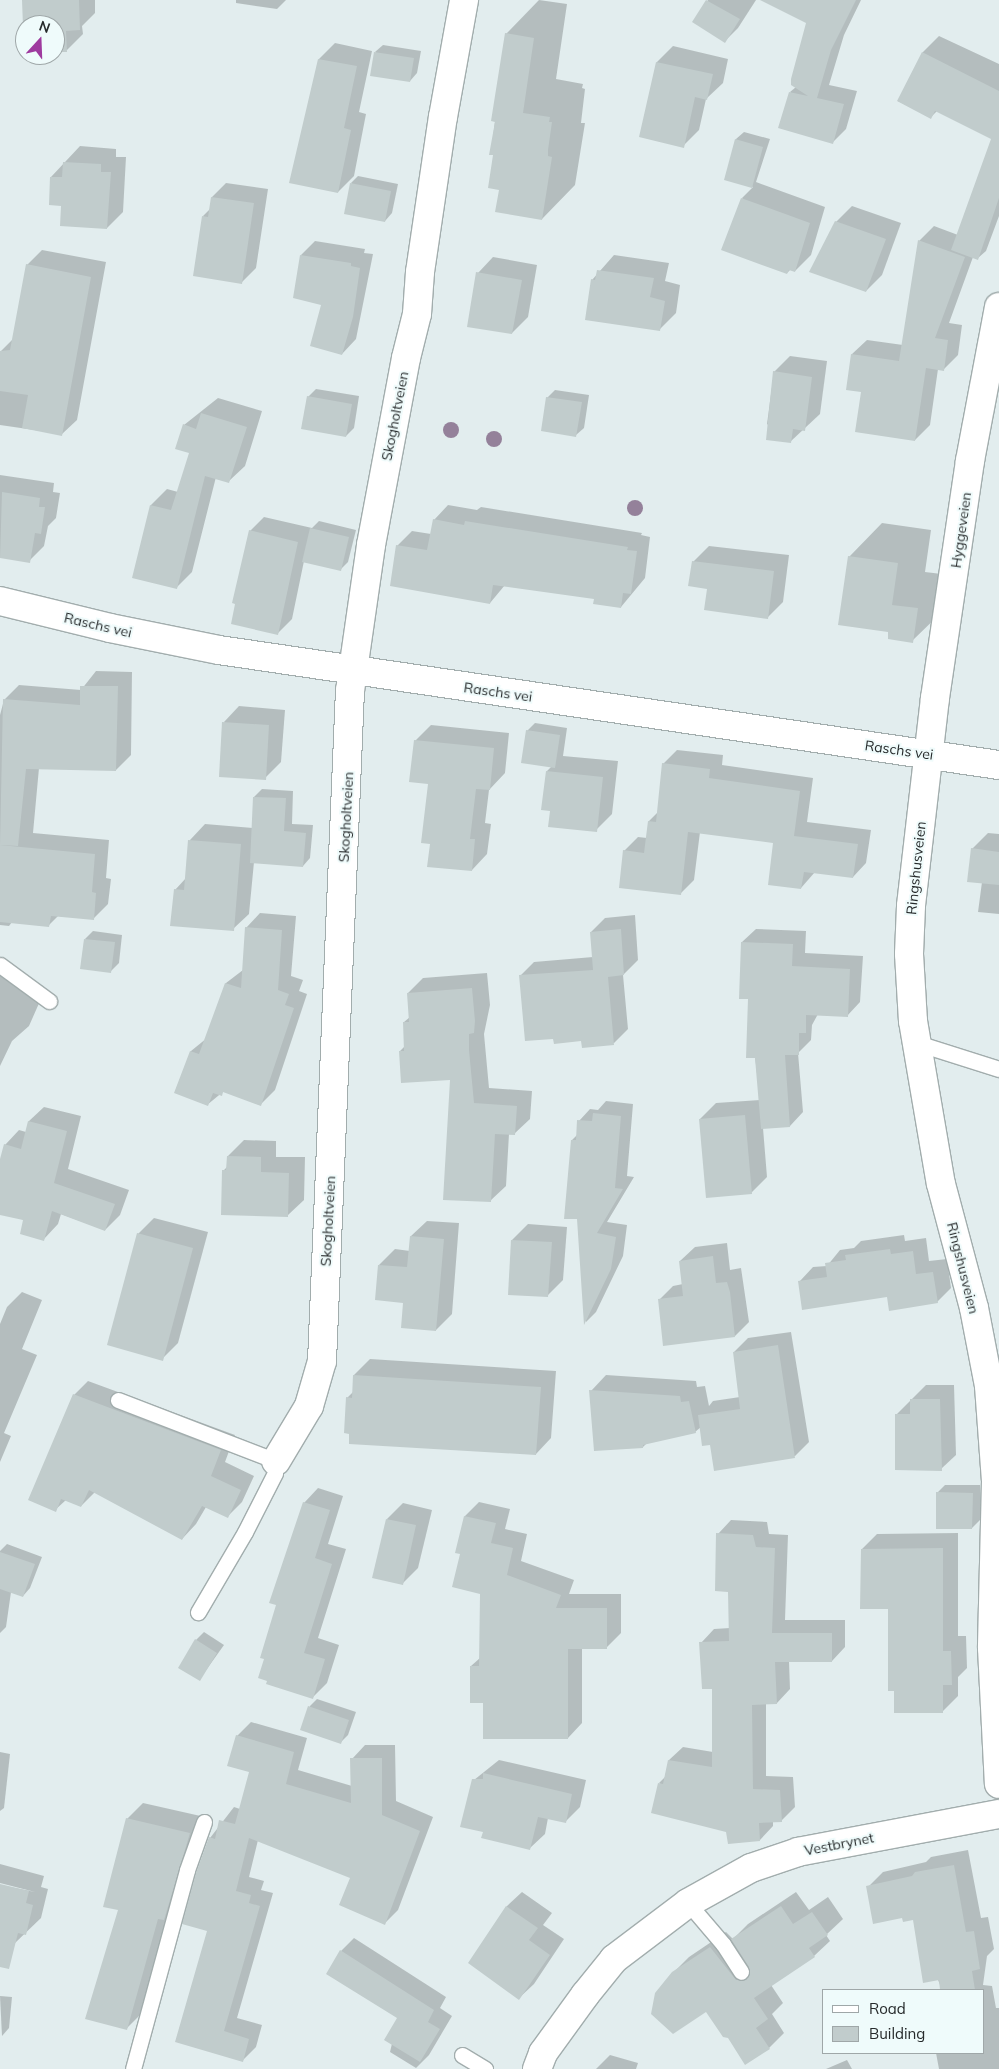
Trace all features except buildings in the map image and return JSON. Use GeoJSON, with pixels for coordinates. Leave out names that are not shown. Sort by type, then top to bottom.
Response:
{"type":"FeatureCollection","features":[{"type":"Feature","properties":{"kind":"street","name":"Skogholtveien"},"geometry":{"type":"LineString","coordinates":[[276,1461],[309,1406],[322,1361],[350,691],[371,545],[406,358],[417,314],[420,272],[443,117],[464,0]]}},
{"type":"Feature","properties":{"kind":"street","name":"Hyggeveien"},"geometry":{"type":"LineString","coordinates":[[928,754],[970,460],[999,307]]}},
{"type":"Feature","properties":{"kind":"street","name":"Raschs vei"},"geometry":{"type":"LineString","coordinates":[[0,601],[164,640],[354,672],[999,764]]}},
{"type":"Feature","properties":{"kind":"street","name":"Ringshusveien"},"geometry":{"type":"LineString","coordinates":[[928,754],[911,906],[909,954],[917,1043],[941,1184],[974,1308],[991,1404],[997,1534],[993,1695],[999,1784]]}},
{"type":"Feature","properties":{"kind":"street","name":"Vestbrynet"},"geometry":{"type":"LineString","coordinates":[[537,2069],[543,2053],[585,1994],[614,1959],[688,1903],[751,1868],[798,1852],[999,1814]]}},
{"type":"Feature","properties":{"kind":"lane"},"geometry":{"type":"LineString","coordinates":[[0,965],[49,1001]]}},
{"type":"Feature","properties":{"kind":"lane"},"geometry":{"type":"LineString","coordinates":[[917,1043],[999,1069]]}},
{"type":"Feature","properties":{"kind":"lane"},"geometry":{"type":"LineString","coordinates":[[118,1400],[276,1461]]}},
{"type":"Feature","properties":{"kind":"lane","name":"Skogholtveien"},"geometry":{"type":"LineString","coordinates":[[198,1612],[245,1532],[275,1473],[276,1461]]}},
{"type":"Feature","properties":{"kind":"lane"},"geometry":{"type":"LineString","coordinates":[[133,2069],[187,1870],[204,1822]]}},
{"type":"Feature","properties":{"kind":"lane"},"geometry":{"type":"LineString","coordinates":[[688,1903],[723,1944],[741,1972]]}},
{"type":"Feature","properties":{"kind":"lane"},"geometry":{"type":"LineString","coordinates":[[462,2055],[485,2069]]}}]}
